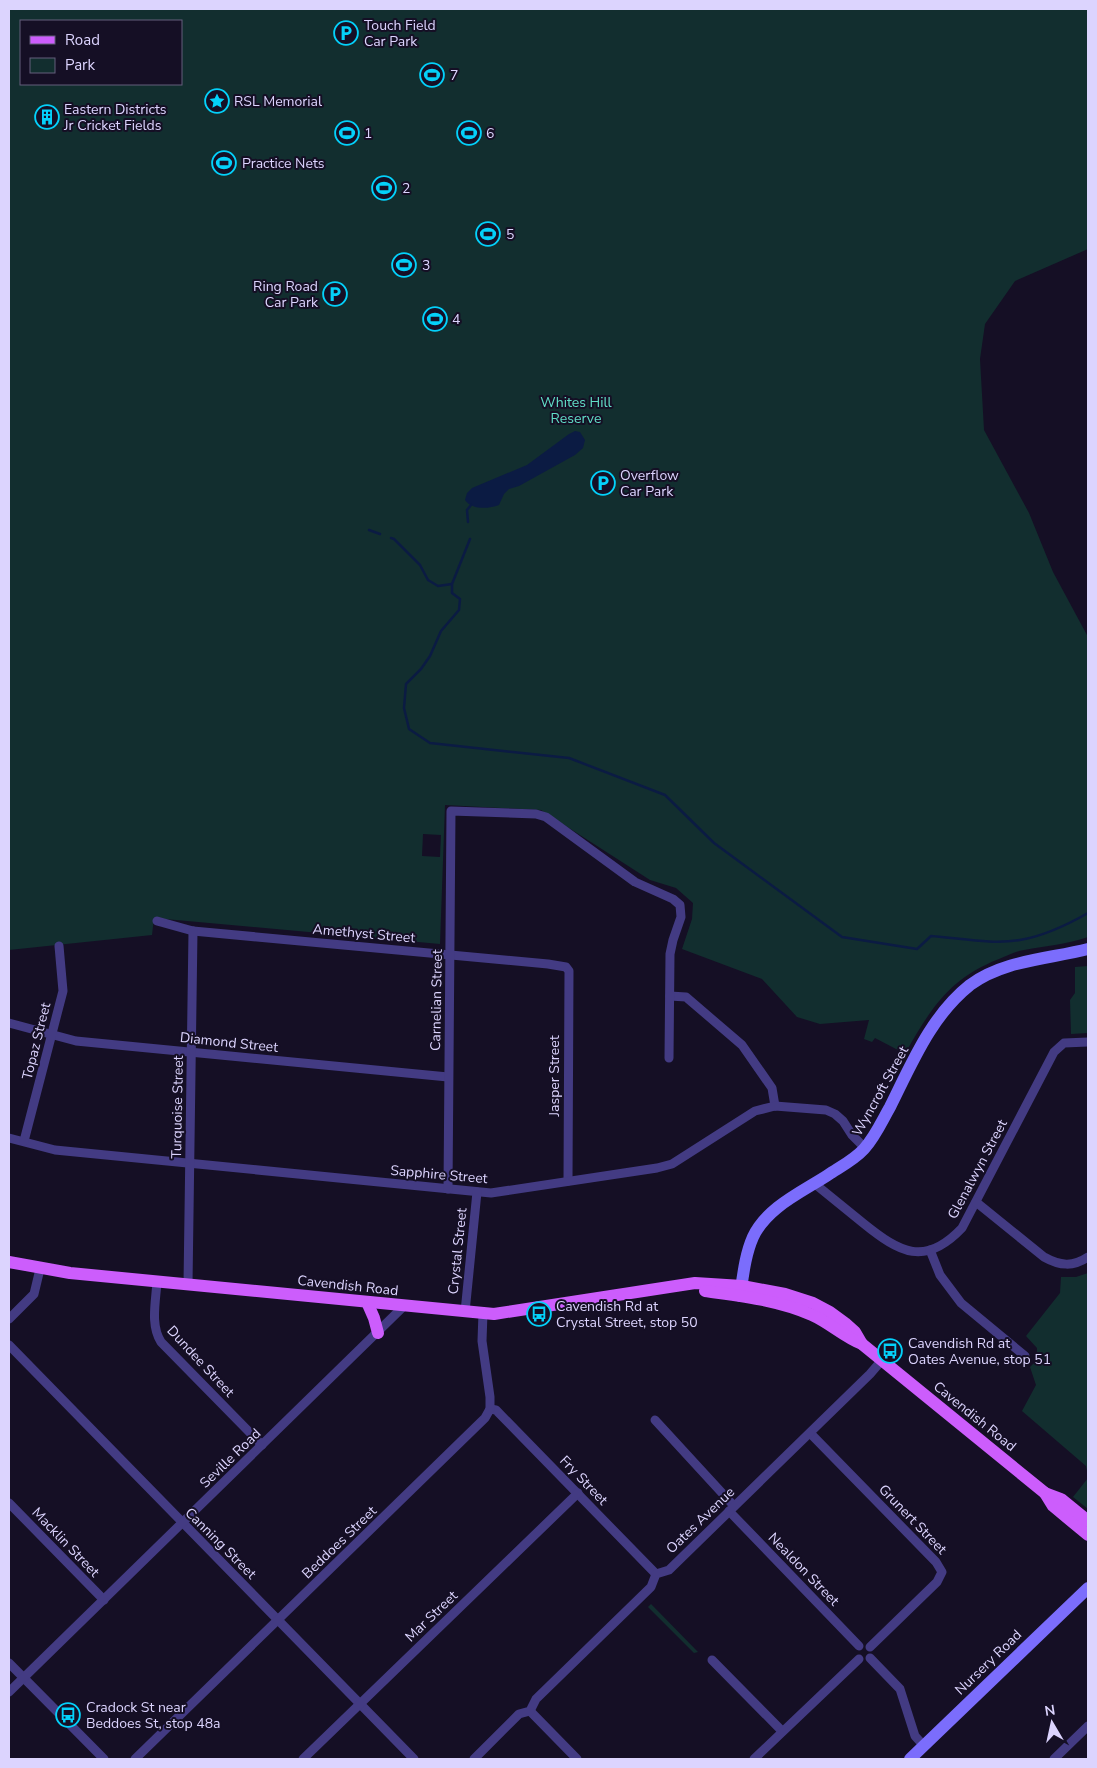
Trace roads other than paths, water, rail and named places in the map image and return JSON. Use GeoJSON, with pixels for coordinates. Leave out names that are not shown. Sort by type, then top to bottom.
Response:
{"type":"FeatureCollection","features":[{"type":"Feature","properties":{"kind":"main road","name":"Cavendish Road"},"geometry":{"type":"LineString","coordinates":[[9,1262],[40,1269],[483,1313],[506,1313],[703,1283],[741,1291],[785,1294],[813,1303],[845,1323],[855,1332],[862,1344],[1045,1493],[1061,1499],[1088,1520]]}},
{"type":"Feature","properties":{"kind":"main road"},"geometry":{"type":"LineString","coordinates":[[367,1302],[378,1333]]}},
{"type":"Feature","properties":{"kind":"main road","name":"Cavendish Road"},"geometry":{"type":"LineString","coordinates":[[1045,1493],[1053,1506],[1088,1535]]}},
{"type":"Feature","properties":{"kind":"street","name":"Carnelian Street"},"geometry":{"type":"LineString","coordinates":[[448,1189],[450,811],[536,814],[546,817],[635,882],[673,899],[680,905],[681,917],[672,940],[670,954],[670,996]]}},
{"type":"Feature","properties":{"kind":"street","name":"Amethyst Street"},"geometry":{"type":"LineString","coordinates":[[156,921],[193,931],[548,964],[566,967],[569,971]]}},
{"type":"Feature","properties":{"kind":"street","name":"Turquoise Street"},"geometry":{"type":"LineString","coordinates":[[188,1284],[193,931]]}},
{"type":"Feature","properties":{"kind":"street","name":"Topaz Street"},"geometry":{"type":"LineString","coordinates":[[24,1141],[63,991],[59,946]]}},
{"type":"Feature","properties":{"kind":"street","name":"Wyncroft Street"},"geometry":{"type":"LineString","coordinates":[[741,1291],[751,1244],[759,1227],[774,1210],[855,1158],[865,1148],[884,1117],[937,1018],[954,1000],[971,985],[991,973],[1009,966],[1088,949]]}},
{"type":"Feature","properties":{"kind":"street","name":"Jasper Street"},"geometry":{"type":"LineString","coordinates":[[568,1181],[569,971]]}},
{"type":"Feature","properties":{"kind":"street"},"geometry":{"type":"LineString","coordinates":[[668,1058],[670,996],[686,997],[742,1045],[772,1088],[775,1106]]}},
{"type":"Feature","properties":{"kind":"street","name":"Diamond Street"},"geometry":{"type":"LineString","coordinates":[[9,1022],[76,1042],[448,1077]]}},
{"type":"Feature","properties":{"kind":"street","name":"Glenalwyn Street"},"geometry":{"type":"LineString","coordinates":[[815,1184],[881,1238],[900,1249],[919,1252],[939,1247],[962,1228],[1054,1052],[1064,1043],[1088,1042]]}},
{"type":"Feature","properties":{"kind":"street","name":"Sapphire Street"},"geometry":{"type":"LineString","coordinates":[[9,1138],[55,1150],[491,1193],[657,1168],[672,1164],[755,1111],[775,1106],[826,1110],[835,1114],[865,1148]]}},
{"type":"Feature","properties":{"kind":"street","name":"Crystal Street"},"geometry":{"type":"LineString","coordinates":[[465,1312],[477,1192]]}},
{"type":"Feature","properties":{"kind":"street"},"geometry":{"type":"LineString","coordinates":[[976,1202],[1044,1257],[1055,1263],[1066,1265],[1078,1263],[1088,1257]]}},
{"type":"Feature","properties":{"kind":"street"},"geometry":{"type":"LineString","coordinates":[[930,1250],[940,1274],[960,1302],[1025,1356]]}},
{"type":"Feature","properties":{"kind":"street"},"geometry":{"type":"LineString","coordinates":[[9,1319],[34,1294],[40,1269]]}},
{"type":"Feature","properties":{"kind":"street","name":"Dundee Street"},"geometry":{"type":"LineString","coordinates":[[157,1281],[154,1322],[156,1334],[161,1342],[262,1445]]}},
{"type":"Feature","properties":{"kind":"street","name":"Seville Road"},"geometry":{"type":"LineString","coordinates":[[9,1692],[405,1305]]}},
{"type":"Feature","properties":{"kind":"street"},"geometry":{"type":"LineString","coordinates":[[483,1313],[482,1341],[490,1409]]}},
{"type":"Feature","properties":{"kind":"street","name":"Canning Street"},"geometry":{"type":"LineString","coordinates":[[9,1345],[414,1759]]}},
{"type":"Feature","properties":{"kind":"street","name":"Oates Avenue"},"geometry":{"type":"LineString","coordinates":[[474,1759],[519,1714],[530,1711],[536,1699],[651,1587],[656,1574],[669,1570],[870,1374],[882,1360]]}},
{"type":"Feature","properties":{"kind":"street","name":"Fry Street"},"geometry":{"type":"LineString","coordinates":[[490,1409],[496,1410],[656,1574]]}},
{"type":"Feature","properties":{"kind":"street","name":"Beddoes Street"},"geometry":{"type":"LineString","coordinates":[[135,1759],[485,1418],[490,1409]]}},
{"type":"Feature","properties":{"kind":"street","name":"Nealdon Street"},"geometry":{"type":"LineString","coordinates":[[654,1420],[732,1509],[859,1646]]}},
{"type":"Feature","properties":{"kind":"street","name":"Grunert Street"},"geometry":{"type":"LineString","coordinates":[[810,1433],[936,1562],[942,1572],[938,1582],[870,1647]]}},
{"type":"Feature","properties":{"kind":"street","name":"Mar Street"},"geometry":{"type":"LineString","coordinates":[[304,1759],[578,1493]]}},
{"type":"Feature","properties":{"kind":"street","name":"Macklin Street"},"geometry":{"type":"LineString","coordinates":[[9,1503],[104,1600]]}},
{"type":"Feature","properties":{"kind":"street","name":"Nursery Road"},"geometry":{"type":"LineString","coordinates":[[910,1759],[1088,1588]]}},
{"type":"Feature","properties":{"kind":"street"},"geometry":{"type":"LineString","coordinates":[[859,1659],[856,1652],[859,1646],[865,1644],[870,1647],[872,1653],[870,1658]]}},
{"type":"Feature","properties":{"kind":"street"},"geometry":{"type":"LineString","coordinates":[[870,1658],[900,1689],[915,1736],[924,1746]]}},
{"type":"Feature","properties":{"kind":"street"},"geometry":{"type":"LineString","coordinates":[[859,1659],[870,1658]]}},
{"type":"Feature","properties":{"kind":"street"},"geometry":{"type":"LineString","coordinates":[[754,1759],[859,1659]]}},
{"type":"Feature","properties":{"kind":"street"},"geometry":{"type":"LineString","coordinates":[[712,1660],[782,1731]]}},
{"type":"Feature","properties":{"kind":"street"},"geometry":{"type":"LineString","coordinates":[[9,1663],[104,1759]]}},
{"type":"Feature","properties":{"kind":"street"},"geometry":{"type":"LineString","coordinates":[[530,1711],[577,1759]]}},
{"type":"Feature","properties":{"kind":"street"},"geometry":{"type":"LineString","coordinates":[[1054,1759],[1088,1726]]}},
{"type":"Feature","properties":{"kind":"water"},"geometry":{"type":"Polygon","coordinates":[[[575,431],[580,432],[585,440],[583,448],[575,455],[519,486],[509,489],[504,494],[499,505],[480,508],[472,506],[465,500],[467,493],[472,488],[527,465],[575,431]]]}},
{"type":"Feature","properties":{"kind":"waterway"},"geometry":{"type":"LineString","coordinates":[[468,522],[467,510],[471,505]]}},
{"type":"Feature","properties":{"kind":"waterway"},"geometry":{"type":"LineString","coordinates":[[369,530],[380,534]]}},
{"type":"Feature","properties":{"kind":"waterway"},"geometry":{"type":"LineString","coordinates":[[391,538],[420,565],[428,580],[438,586],[452,584]]}},
{"type":"Feature","properties":{"kind":"waterway"},"geometry":{"type":"LineString","coordinates":[[470,539],[452,584],[452,593],[460,599],[459,610],[441,631],[430,656],[421,669],[406,684],[404,708],[409,729],[430,743],[569,758],[665,795],[714,843],[842,937],[917,949],[931,936],[1009,941],[1047,933],[1088,913]]}},
{"type":"Feature","properties":{"kind":"place","name":"Touch Field Car Park"},"geometry":{"type":"Point","coordinates":[346,33]}},
{"type":"Feature","properties":{"kind":"place","name":"7"},"geometry":{"type":"Point","coordinates":[432,75]}},
{"type":"Feature","properties":{"kind":"place","name":"RSL Memorial"},"geometry":{"type":"Point","coordinates":[217,101]}},
{"type":"Feature","properties":{"kind":"place","name":"Eastern Districts Jr Cricket Fields"},"geometry":{"type":"Point","coordinates":[47,117]}},
{"type":"Feature","properties":{"kind":"place","name":"1"},"geometry":{"type":"Point","coordinates":[347,133]}},
{"type":"Feature","properties":{"kind":"place","name":"6"},"geometry":{"type":"Point","coordinates":[469,133]}},
{"type":"Feature","properties":{"kind":"place","name":"Practice Nets"},"geometry":{"type":"Point","coordinates":[224,163]}},
{"type":"Feature","properties":{"kind":"place","name":"2"},"geometry":{"type":"Point","coordinates":[384,188]}},
{"type":"Feature","properties":{"kind":"place","name":"5"},"geometry":{"type":"Point","coordinates":[488,234]}},
{"type":"Feature","properties":{"kind":"place","name":"3"},"geometry":{"type":"Point","coordinates":[404,265]}},
{"type":"Feature","properties":{"kind":"place","name":"Ring Road Car Park"},"geometry":{"type":"Point","coordinates":[335,294]}},
{"type":"Feature","properties":{"kind":"place","name":"4"},"geometry":{"type":"Point","coordinates":[435,319]}},
{"type":"Feature","properties":{"kind":"place","name":"Overflow Car Park"},"geometry":{"type":"Point","coordinates":[603,483]}},
{"type":"Feature","properties":{"kind":"place","name":"Cavendish Rd at Crystal Street, stop 50"},"geometry":{"type":"Point","coordinates":[539,1314]}},
{"type":"Feature","properties":{"kind":"place","name":"Cavendish Rd at Oates Avenue, stop 51"},"geometry":{"type":"Point","coordinates":[890,1351]}},
{"type":"Feature","properties":{"kind":"place","name":"Cradock St near Beddoes St, stop 48a"},"geometry":{"type":"Point","coordinates":[68,1715]}},
{"type":"Feature","properties":{"kind":"park label","name":"Whites Hill Reserve"},"geometry":{"type":"Point","coordinates":[576,410]}}]}
